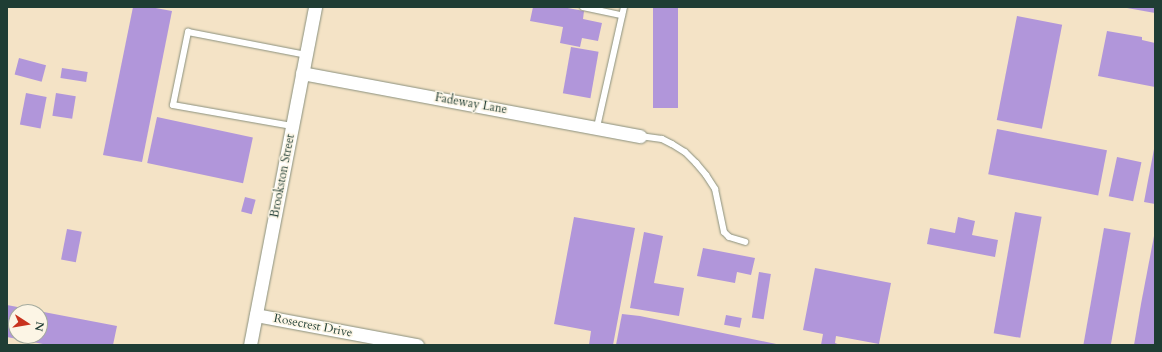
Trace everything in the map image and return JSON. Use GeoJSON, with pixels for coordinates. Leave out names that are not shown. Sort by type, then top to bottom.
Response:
{"type":"FeatureCollection","features":[{"type":"Feature","properties":{"kind":"street","name":"Brookston Street"},"geometry":{"type":"LineString","coordinates":[[250,345],[315,7]]}},
{"type":"Feature","properties":{"kind":"street","name":"Fadeway Lane"},"geometry":{"type":"LineString","coordinates":[[302,73],[640,136]]}},
{"type":"Feature","properties":{"kind":"street","name":"Rosecrest Drive"},"geometry":{"type":"LineString","coordinates":[[256,315],[417,345]]}},
{"type":"Feature","properties":{"kind":"lane"},"geometry":{"type":"LineString","coordinates":[[583,7],[622,15]]}},
{"type":"Feature","properties":{"kind":"lane"},"geometry":{"type":"LineString","coordinates":[[596,127],[624,7]]}},
{"type":"Feature","properties":{"kind":"lane"},"geometry":{"type":"LineString","coordinates":[[292,126],[173,105],[188,32],[306,55]]}},
{"type":"Feature","properties":{"kind":"lane"},"geometry":{"type":"LineString","coordinates":[[640,136],[662,139],[685,152],[696,163],[715,189],[724,232],[729,237],[745,242]]}},
{"type":"Feature","properties":{"kind":"building"},"geometry":{"type":"Polygon","coordinates":[[[133,7],[150,7],[172,11],[142,162],[103,155],[133,7]]]}},
{"type":"Feature","properties":{"kind":"building"},"geometry":{"type":"Polygon","coordinates":[[[533,7],[562,7],[584,11],[583,19],[602,23],[598,41],[582,38],[580,47],[560,43],[563,27],[530,21],[533,7]]]}},
{"type":"Feature","properties":{"kind":"building"},"geometry":{"type":"Polygon","coordinates":[[[653,7],[678,7],[678,108],[653,108],[653,7]]]}},
{"type":"Feature","properties":{"kind":"building"},"geometry":{"type":"Polygon","coordinates":[[[1155,7],[1155,13],[1127,8],[1155,7]]]}},
{"type":"Feature","properties":{"kind":"building"},"geometry":{"type":"Polygon","coordinates":[[[1017,16],[1062,25],[1042,129],[997,120],[1017,16]]]}},
{"type":"Feature","properties":{"kind":"building"},"geometry":{"type":"Polygon","coordinates":[[[1107,31],[1142,37],[1142,40],[1155,43],[1155,87],[1098,76],[1107,31]]]}},
{"type":"Feature","properties":{"kind":"building"},"geometry":{"type":"Polygon","coordinates":[[[571,47],[599,52],[590,98],[563,93],[571,47]]]}},
{"type":"Feature","properties":{"kind":"building"},"geometry":{"type":"Polygon","coordinates":[[[19,58],[46,65],[42,82],[15,74],[19,58]]]}},
{"type":"Feature","properties":{"kind":"building"},"geometry":{"type":"Polygon","coordinates":[[[62,68],[88,72],[86,82],[60,78],[62,68]]]}},
{"type":"Feature","properties":{"kind":"building"},"geometry":{"type":"Polygon","coordinates":[[[26,93],[47,97],[41,128],[20,124],[26,93]]]}},
{"type":"Feature","properties":{"kind":"building"},"geometry":{"type":"Polygon","coordinates":[[[56,93],[76,96],[72,119],[52,116],[56,93]]]}},
{"type":"Feature","properties":{"kind":"building"},"geometry":{"type":"Polygon","coordinates":[[[157,117],[253,137],[243,183],[147,163],[157,117]]]}},
{"type":"Feature","properties":{"kind":"building"},"geometry":{"type":"Polygon","coordinates":[[[997,129],[1107,150],[1098,196],[988,174],[997,129]]]}},
{"type":"Feature","properties":{"kind":"building"},"geometry":{"type":"Polygon","coordinates":[[[1155,149],[1155,204],[1144,202],[1155,149]]]}},
{"type":"Feature","properties":{"kind":"building"},"geometry":{"type":"Polygon","coordinates":[[[1117,157],[1141,162],[1133,201],[1109,196],[1117,157]]]}},
{"type":"Feature","properties":{"kind":"building"},"geometry":{"type":"Polygon","coordinates":[[[245,197],[256,200],[252,214],[241,211],[245,197]]]}},
{"type":"Feature","properties":{"kind":"building"},"geometry":{"type":"Polygon","coordinates":[[[1015,212],[1042,217],[1020,338],[994,333],[1015,212]]]}},
{"type":"Feature","properties":{"kind":"building"},"geometry":{"type":"Polygon","coordinates":[[[574,217],[635,228],[613,345],[589,345],[591,331],[554,324],[574,217]]]}},
{"type":"Feature","properties":{"kind":"building"},"geometry":{"type":"Polygon","coordinates":[[[958,217],[975,221],[972,235],[998,240],[995,257],[927,244],[930,228],[955,233],[958,217]]]}},
{"type":"Feature","properties":{"kind":"building"},"geometry":{"type":"Polygon","coordinates":[[[1104,228],[1131,233],[1111,345],[1083,345],[1104,228]]]}},
{"type":"Feature","properties":{"kind":"building"},"geometry":{"type":"Polygon","coordinates":[[[67,229],[82,232],[76,262],[61,259],[67,229]]]}},
{"type":"Feature","properties":{"kind":"building"},"geometry":{"type":"Polygon","coordinates":[[[644,232],[663,236],[654,283],[684,288],[679,316],[630,308],[644,232]]]}},
{"type":"Feature","properties":{"kind":"building"},"geometry":{"type":"Polygon","coordinates":[[[1154,236],[1155,345],[1134,345],[1141,304],[1154,236]]]}},
{"type":"Feature","properties":{"kind":"building"},"geometry":{"type":"Polygon","coordinates":[[[703,248],[755,258],[751,275],[737,272],[735,283],[697,276],[703,248]]]}},
{"type":"Feature","properties":{"kind":"building"},"geometry":{"type":"Polygon","coordinates":[[[815,268],[891,283],[879,344],[836,336],[835,343],[840,345],[821,345],[823,334],[803,330],[815,268]]]}},
{"type":"Feature","properties":{"kind":"building"},"geometry":{"type":"Polygon","coordinates":[[[759,272],[771,274],[764,319],[752,317],[759,272]]]}},
{"type":"Feature","properties":{"kind":"building"},"geometry":{"type":"Polygon","coordinates":[[[7,305],[8,305],[7,337],[7,305]]]}},
{"type":"Feature","properties":{"kind":"building"},"geometry":{"type":"Polygon","coordinates":[[[48,313],[117,326],[113,345],[43,344],[48,344],[48,313]]]}},
{"type":"Feature","properties":{"kind":"building"},"geometry":{"type":"Polygon","coordinates":[[[622,314],[640,316],[781,345],[616,345],[622,314]]]}},
{"type":"Feature","properties":{"kind":"building"},"geometry":{"type":"Polygon","coordinates":[[[726,315],[742,318],[740,328],[724,325],[726,315]]]}}]}
